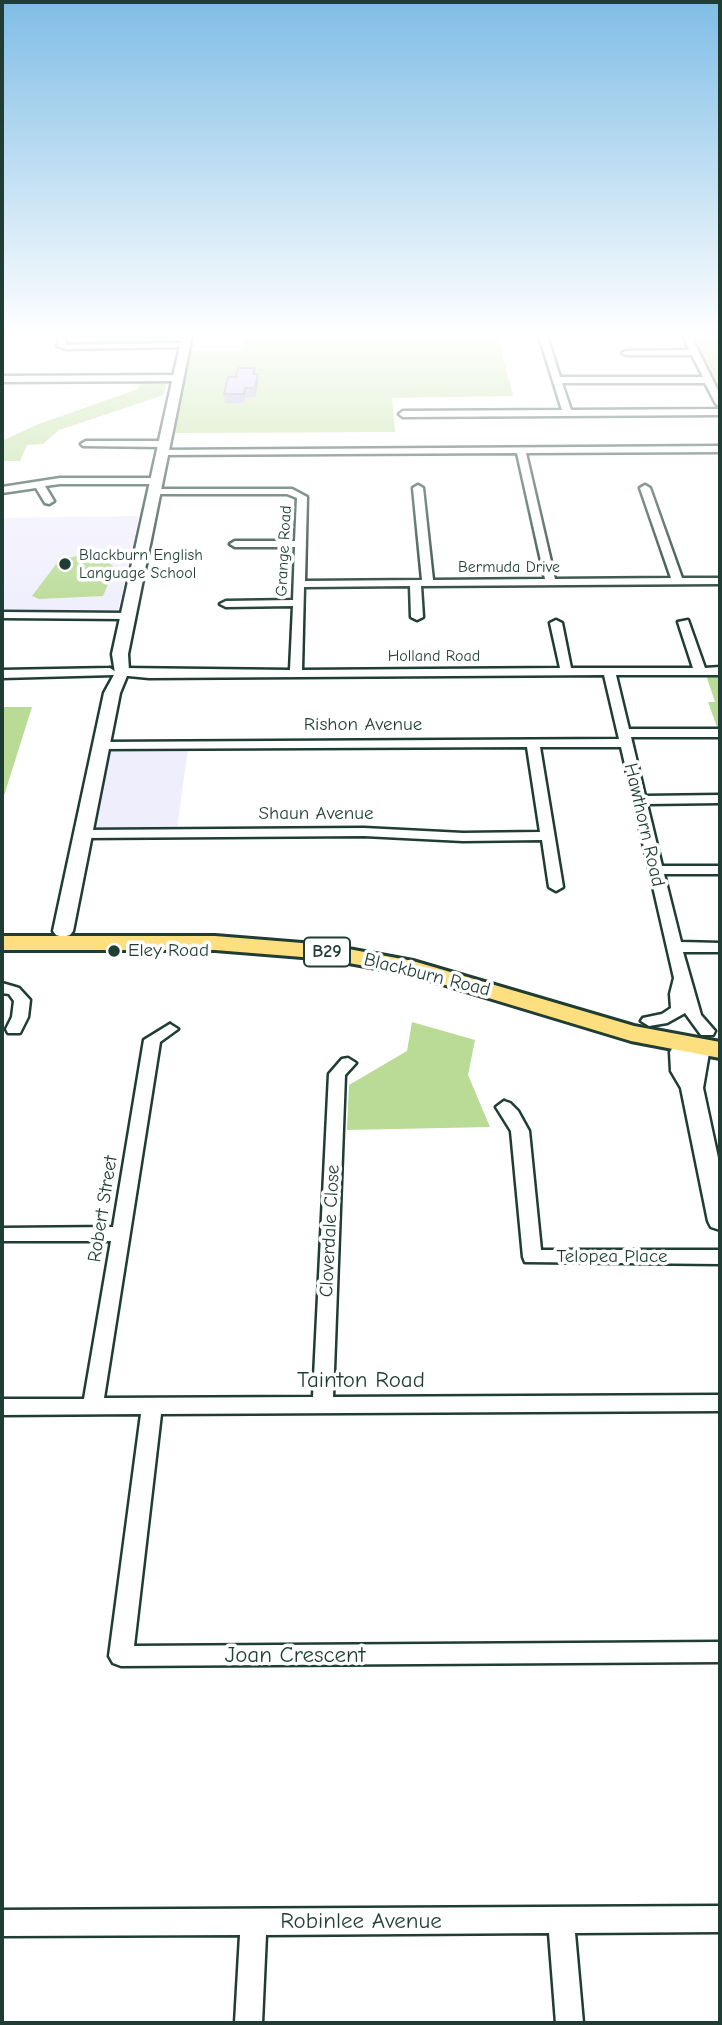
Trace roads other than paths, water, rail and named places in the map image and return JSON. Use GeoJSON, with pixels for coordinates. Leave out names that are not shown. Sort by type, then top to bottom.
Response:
{"type":"FeatureCollection","features":[{"type":"Feature","properties":{"kind":"main road"},"geometry":{"type":"LineString","coordinates":[[61,937],[167,430]]}},
{"type":"Feature","properties":{"kind":"main road","name":"Blackburn Road"},"geometry":{"type":"LineString","coordinates":[[2,931],[61,937],[227,943],[327,952],[413,968],[610,1028],[705,1040]]}},
{"type":"Feature","properties":{"kind":"main road","name":"Blackburn Road"},"geometry":{"type":"LineString","coordinates":[[2,943],[61,937],[243,932],[318,938],[430,960],[649,1021],[705,1040]]}},
{"type":"Feature","properties":{"kind":"main road"},"geometry":{"type":"LineString","coordinates":[[535,991],[595,1013],[705,1040],[692,1088],[714,1162],[720,1221]]}},
{"type":"Feature","properties":{"kind":"street"},"geometry":{"type":"LineString","coordinates":[[86,444],[163,448],[720,449]]}},
{"type":"Feature","properties":{"kind":"street"},"geometry":{"type":"LineString","coordinates":[[521,450],[551,583]]}},
{"type":"Feature","properties":{"kind":"street"},"geometry":{"type":"LineString","coordinates":[[38,483],[49,501]]}},
{"type":"Feature","properties":{"kind":"street"},"geometry":{"type":"LineString","coordinates":[[2,490],[38,483],[155,486]]}},
{"type":"Feature","properties":{"kind":"street","name":"Grange Road"},"geometry":{"type":"LineString","coordinates":[[155,486],[298,493],[302,497],[296,673]]}},
{"type":"Feature","properties":{"kind":"street"},"geometry":{"type":"LineString","coordinates":[[418,488],[428,583]]}},
{"type":"Feature","properties":{"kind":"street"},"geometry":{"type":"LineString","coordinates":[[645,488],[678,582]]}},
{"type":"Feature","properties":{"kind":"street"},"geometry":{"type":"LineString","coordinates":[[235,544],[300,544]]}},
{"type":"Feature","properties":{"kind":"street","name":"Bermuda Drive"},"geometry":{"type":"LineString","coordinates":[[299,584],[720,581]]}},
{"type":"Feature","properties":{"kind":"street"},"geometry":{"type":"LineString","coordinates":[[415,584],[417,617]]}},
{"type":"Feature","properties":{"kind":"street"},"geometry":{"type":"LineString","coordinates":[[226,604],[298,603]]}},
{"type":"Feature","properties":{"kind":"street"},"geometry":{"type":"LineString","coordinates":[[2,615],[128,616]]}},
{"type":"Feature","properties":{"kind":"street"},"geometry":{"type":"LineString","coordinates":[[684,622],[700,671]]}},
{"type":"Feature","properties":{"kind":"street"},"geometry":{"type":"LineString","coordinates":[[556,623],[566,671]]}},
{"type":"Feature","properties":{"kind":"street","name":"Hawthorn Road"},"geometry":{"type":"LineString","coordinates":[[609,671],[681,978],[705,1040]]}},
{"type":"Feature","properties":{"kind":"street","name":"Holland Road"},"geometry":{"type":"LineString","coordinates":[[2,674],[115,676],[720,671]]}},
{"type":"Feature","properties":{"kind":"street","name":"Rishon Avenue"},"geometry":{"type":"LineString","coordinates":[[101,746],[533,743],[720,733]]}},
{"type":"Feature","properties":{"kind":"street"},"geometry":{"type":"LineString","coordinates":[[533,743],[556,887]]}},
{"type":"Feature","properties":{"kind":"street"},"geometry":{"type":"LineString","coordinates":[[638,800],[720,799]]}},
{"type":"Feature","properties":{"kind":"street","name":"Shaun Avenue"},"geometry":{"type":"LineString","coordinates":[[83,834],[364,832],[463,837],[548,836]]}},
{"type":"Feature","properties":{"kind":"street"},"geometry":{"type":"LineString","coordinates":[[655,870],[720,870]]}},
{"type":"Feature","properties":{"kind":"street"},"geometry":{"type":"LineString","coordinates":[[674,947],[720,947]]}},
{"type":"Feature","properties":{"kind":"street","name":"Hawthorn Road"},"geometry":{"type":"LineString","coordinates":[[649,1021],[667,1018],[678,1010],[681,978]]}},
{"type":"Feature","properties":{"kind":"street"},"geometry":{"type":"LineString","coordinates":[[2,988],[14,992],[22,1000],[20,1017],[14,1029]]}},
{"type":"Feature","properties":{"kind":"street","name":"Robert Street"},"geometry":{"type":"LineString","coordinates":[[93,1406],[152,1040],[170,1030]]}},
{"type":"Feature","properties":{"kind":"street","name":"Cloverdale Close"},"geometry":{"type":"LineString","coordinates":[[323,1404],[337,1074],[348,1063]]}},
{"type":"Feature","properties":{"kind":"street","name":"Telopea Place"},"geometry":{"type":"LineString","coordinates":[[504,1107],[512,1115],[520,1131],[532,1256],[720,1257]]}},
{"type":"Feature","properties":{"kind":"street"},"geometry":{"type":"LineString","coordinates":[[2,1234],[121,1234]]}},
{"type":"Feature","properties":{"kind":"street","name":"Tainton Road"},"geometry":{"type":"LineString","coordinates":[[2,1407],[720,1403]]}},
{"type":"Feature","properties":{"kind":"street","name":"Joan Crescent"},"geometry":{"type":"LineString","coordinates":[[152,1406],[121,1656],[720,1652]]}},
{"type":"Feature","properties":{"kind":"street","name":"Robinlee Avenue"},"geometry":{"type":"LineString","coordinates":[[2,1923],[720,1919]]}},
{"type":"Feature","properties":{"kind":"street"},"geometry":{"type":"LineString","coordinates":[[561,1920],[570,2023]]}},
{"type":"Feature","properties":{"kind":"street"},"geometry":{"type":"LineString","coordinates":[[249,2023],[254,1921]]}},
{"type":"Feature","properties":{"kind":"place","name":"Blackburn English Language School"},"geometry":{"type":"Point","coordinates":[65,564]}},
{"type":"Feature","properties":{"kind":"place","name":"Eley Road"},"geometry":{"type":"Point","coordinates":[114,951]}}]}
